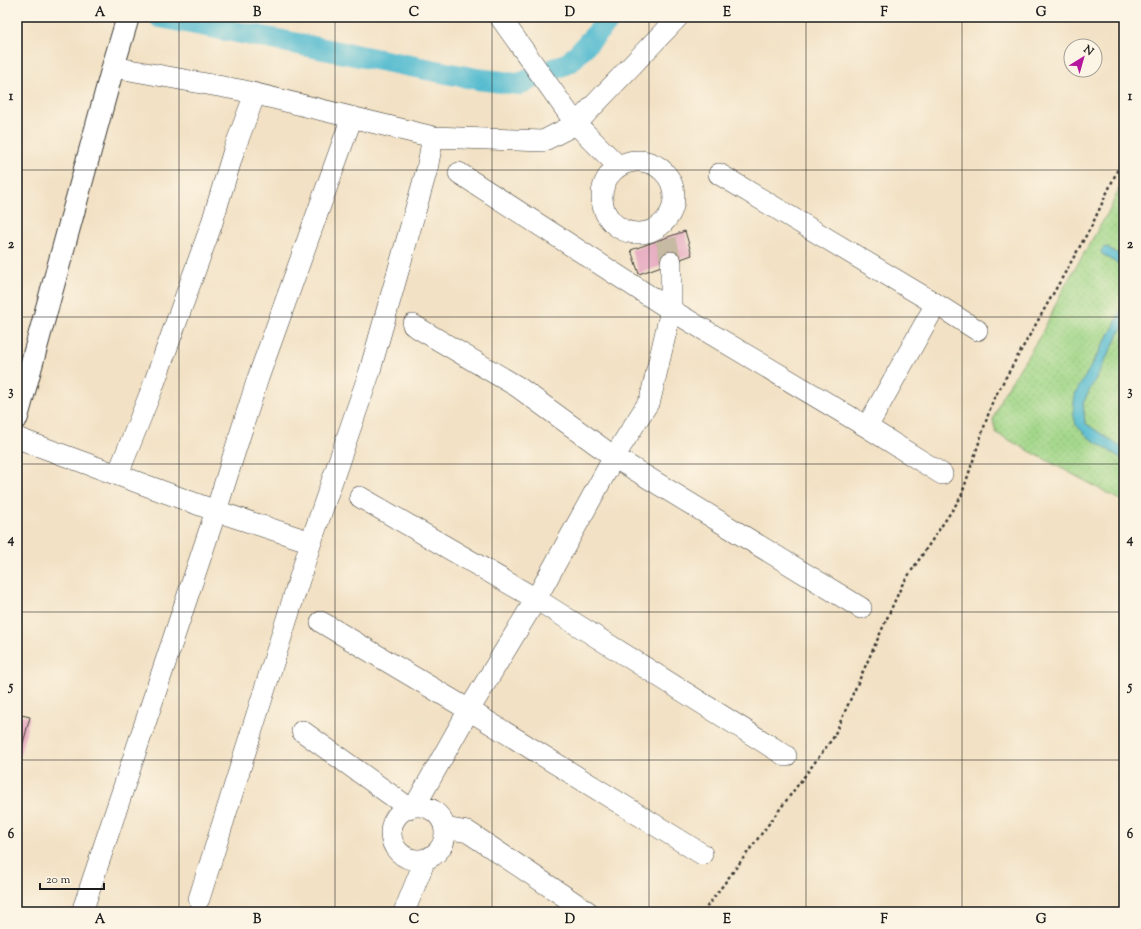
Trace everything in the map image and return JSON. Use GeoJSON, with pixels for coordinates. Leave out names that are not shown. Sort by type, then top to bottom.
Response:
{"type":"FeatureCollection","features":[{"type":"Feature","properties":{"kind":"main road"},"geometry":{"type":"LineString","coordinates":[[17,416],[128,17]]}},
{"type":"Feature","properties":{"kind":"street"},"geometry":{"type":"LineString","coordinates":[[500,17],[576,124],[618,166]]}},
{"type":"Feature","properties":{"kind":"street"},"geometry":{"type":"LineString","coordinates":[[113,67],[255,94],[433,137],[543,141],[576,124],[678,17]]}},
{"type":"Feature","properties":{"kind":"street"},"geometry":{"type":"LineString","coordinates":[[118,474],[152,389],[211,226],[234,150],[255,94]]}},
{"type":"Feature","properties":{"kind":"street"},"geometry":{"type":"LineString","coordinates":[[82,912],[216,511],[258,378],[352,117]]}},
{"type":"Feature","properties":{"kind":"street"},"geometry":{"type":"LineString","coordinates":[[199,899],[312,542],[370,374],[427,169],[433,137]]}},
{"type":"Feature","properties":{"kind":"street"},"geometry":{"type":"LineString","coordinates":[[641,161],[653,164],[670,180],[673,191],[673,203],[664,231],[628,231],[617,226],[609,218],[603,207],[602,196],[604,184],[610,174],[618,166],[629,162],[641,161]]}},
{"type":"Feature","properties":{"kind":"street"},"geometry":{"type":"LineString","coordinates":[[459,172],[671,310],[867,427],[942,474]]}},
{"type":"Feature","properties":{"kind":"street"},"geometry":{"type":"LineString","coordinates":[[719,174],[936,304],[976,330]]}},
{"type":"Feature","properties":{"kind":"street"},"geometry":{"type":"LineString","coordinates":[[412,807],[536,599],[614,457],[650,400],[671,310],[671,262]]}},
{"type":"Feature","properties":{"kind":"street"},"geometry":{"type":"LineString","coordinates":[[867,427],[936,304]]}},
{"type":"Feature","properties":{"kind":"street"},"geometry":{"type":"LineString","coordinates":[[413,325],[518,387],[614,457],[861,608]]}},
{"type":"Feature","properties":{"kind":"street"},"geometry":{"type":"LineString","coordinates":[[17,438],[216,511],[312,542]]}},
{"type":"Feature","properties":{"kind":"street"},"geometry":{"type":"LineString","coordinates":[[360,497],[536,599],[786,756]]}},
{"type":"Feature","properties":{"kind":"street"},"geometry":{"type":"LineString","coordinates":[[321,622],[469,710],[702,854]]}},
{"type":"Feature","properties":{"kind":"street"},"geometry":{"type":"LineString","coordinates":[[302,731],[412,807]]}},
{"type":"Feature","properties":{"kind":"street"},"geometry":{"type":"LineString","coordinates":[[421,806],[429,808],[437,813],[445,828],[446,837],[441,848],[433,856],[425,860],[417,861],[408,859],[395,848],[392,840],[391,831],[393,823],[398,815],[404,810],[412,807],[421,806]]}},
{"type":"Feature","properties":{"kind":"street"},"geometry":{"type":"LineString","coordinates":[[445,828],[468,832],[588,912]]}},
{"type":"Feature","properties":{"kind":"street"},"geometry":{"type":"LineString","coordinates":[[404,912],[425,860]]}},
{"type":"Feature","properties":{"kind":"path"},"geometry":{"type":"LineString","coordinates":[[703,912],[833,738],[902,585],[961,498],[993,400],[1092,225],[1124,156]]}},
{"type":"Feature","properties":{"kind":"green space"},"geometry":{"type":"Polygon","coordinates":[[[1124,177],[1124,258],[1107,247],[1102,254],[1124,267],[1124,303],[1113,328],[1092,363],[1076,425],[1088,437],[1124,460],[1124,502],[996,433],[993,420],[1001,398],[1042,333],[1063,289],[1110,209],[1124,177]]]}},
{"type":"Feature","properties":{"kind":"green space"},"geometry":{"type":"Polygon","coordinates":[[[1124,324],[1124,449],[1085,423],[1083,403],[1124,324]]]}},
{"type":"Feature","properties":{"kind":"water"},"geometry":{"type":"Polygon","coordinates":[[[1107,247],[1124,258],[1124,267],[1102,254],[1101,251],[1103,248],[1107,247]]]}},
{"type":"Feature","properties":{"kind":"water"},"geometry":{"type":"Polygon","coordinates":[[[1124,303],[1124,324],[1083,403],[1085,423],[1124,449],[1124,460],[1088,437],[1076,425],[1073,412],[1075,394],[1113,328],[1124,303]]]}},
{"type":"Feature","properties":{"kind":"building"},"geometry":{"type":"Polygon","coordinates":[[[685,231],[692,255],[639,274],[631,250],[685,231]]]}},
{"type":"Feature","properties":{"kind":"building"},"geometry":{"type":"Polygon","coordinates":[[[17,714],[30,717],[17,766],[17,714]]]}},
{"type":"Feature","properties":{"kind":"waterway"},"geometry":{"type":"LineString","coordinates":[[160,17],[477,79],[519,84],[570,62],[612,17]]}},
{"type":"Feature","properties":{"kind":"tunnel"},"geometry":{"type":"LineString","coordinates":[[666,239],[671,262]]}}]}
